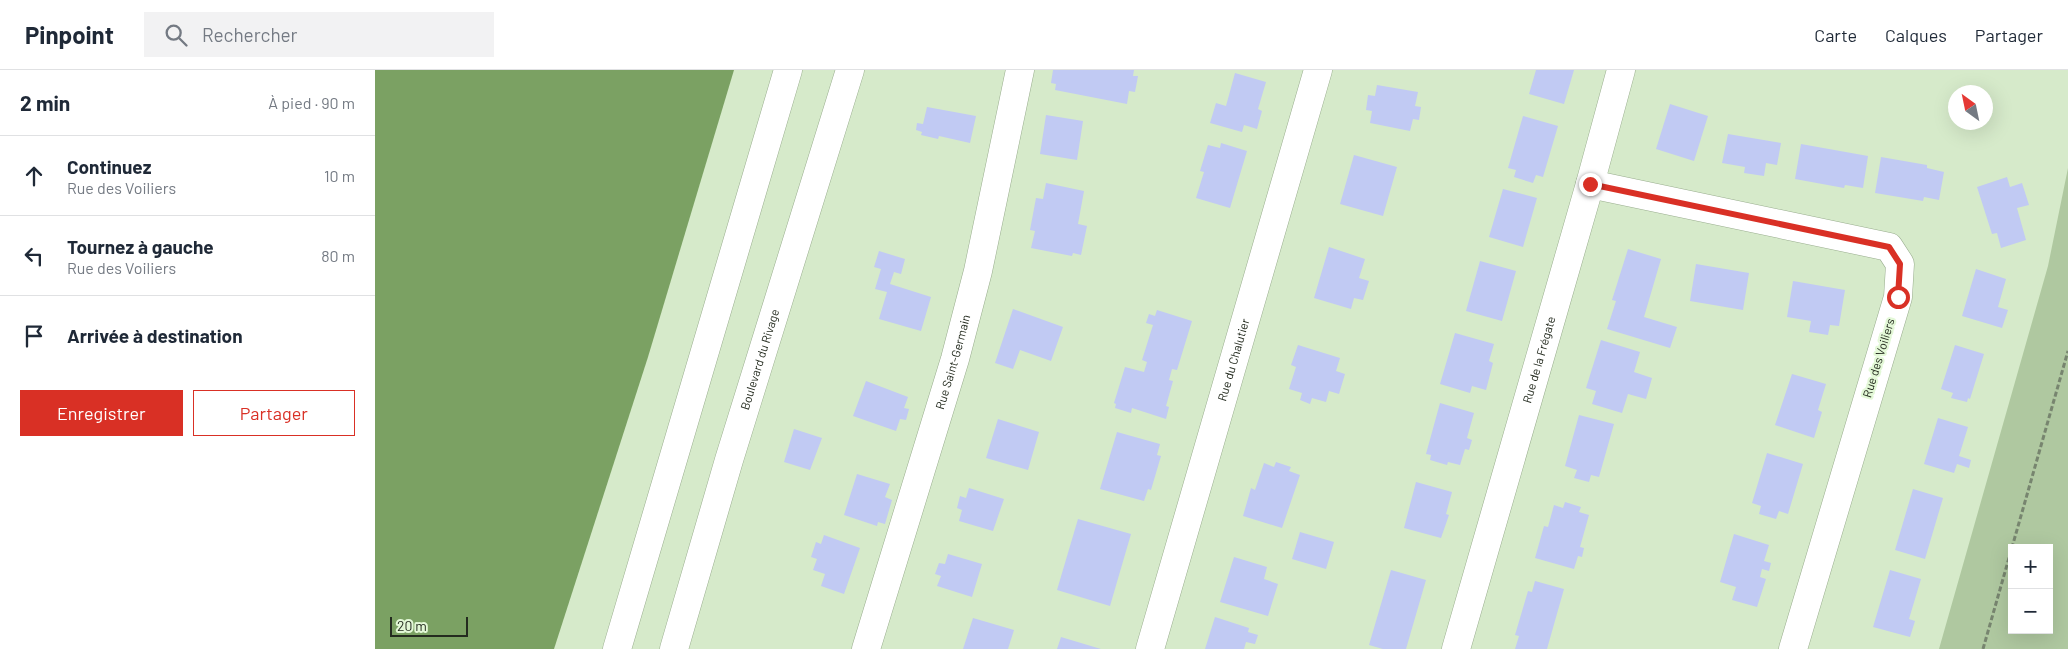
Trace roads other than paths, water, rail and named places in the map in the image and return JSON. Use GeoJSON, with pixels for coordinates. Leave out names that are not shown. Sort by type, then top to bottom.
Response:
{"type":"FeatureCollection","features":[{"type":"Feature","properties":{"kind":"street"},"geometry":{"type":"LineString","coordinates":[[617,649],[787,70]]}},
{"type":"Feature","properties":{"kind":"street","name":"Boulevard du Rivage"},"geometry":{"type":"LineString","coordinates":[[674,649],[729,460],[850,70]]}},
{"type":"Feature","properties":{"kind":"street","name":"Rue Saint-Germain"},"geometry":{"type":"LineString","coordinates":[[866,649],[955,358],[978,271],[1020,70]]}},
{"type":"Feature","properties":{"kind":"street","name":"Rue du Chalutier"},"geometry":{"type":"LineString","coordinates":[[1150,649],[1318,70]]}},
{"type":"Feature","properties":{"kind":"street","name":"Rue de la Frégate"},"geometry":{"type":"LineString","coordinates":[[1456,649],[1621,70]]}},
{"type":"Feature","properties":{"kind":"street","name":"Rue des Voiliers"},"geometry":{"type":"LineString","coordinates":[[1590,184],[1889,247],[1900,264],[1898,297],[1793,649]]}}]}
